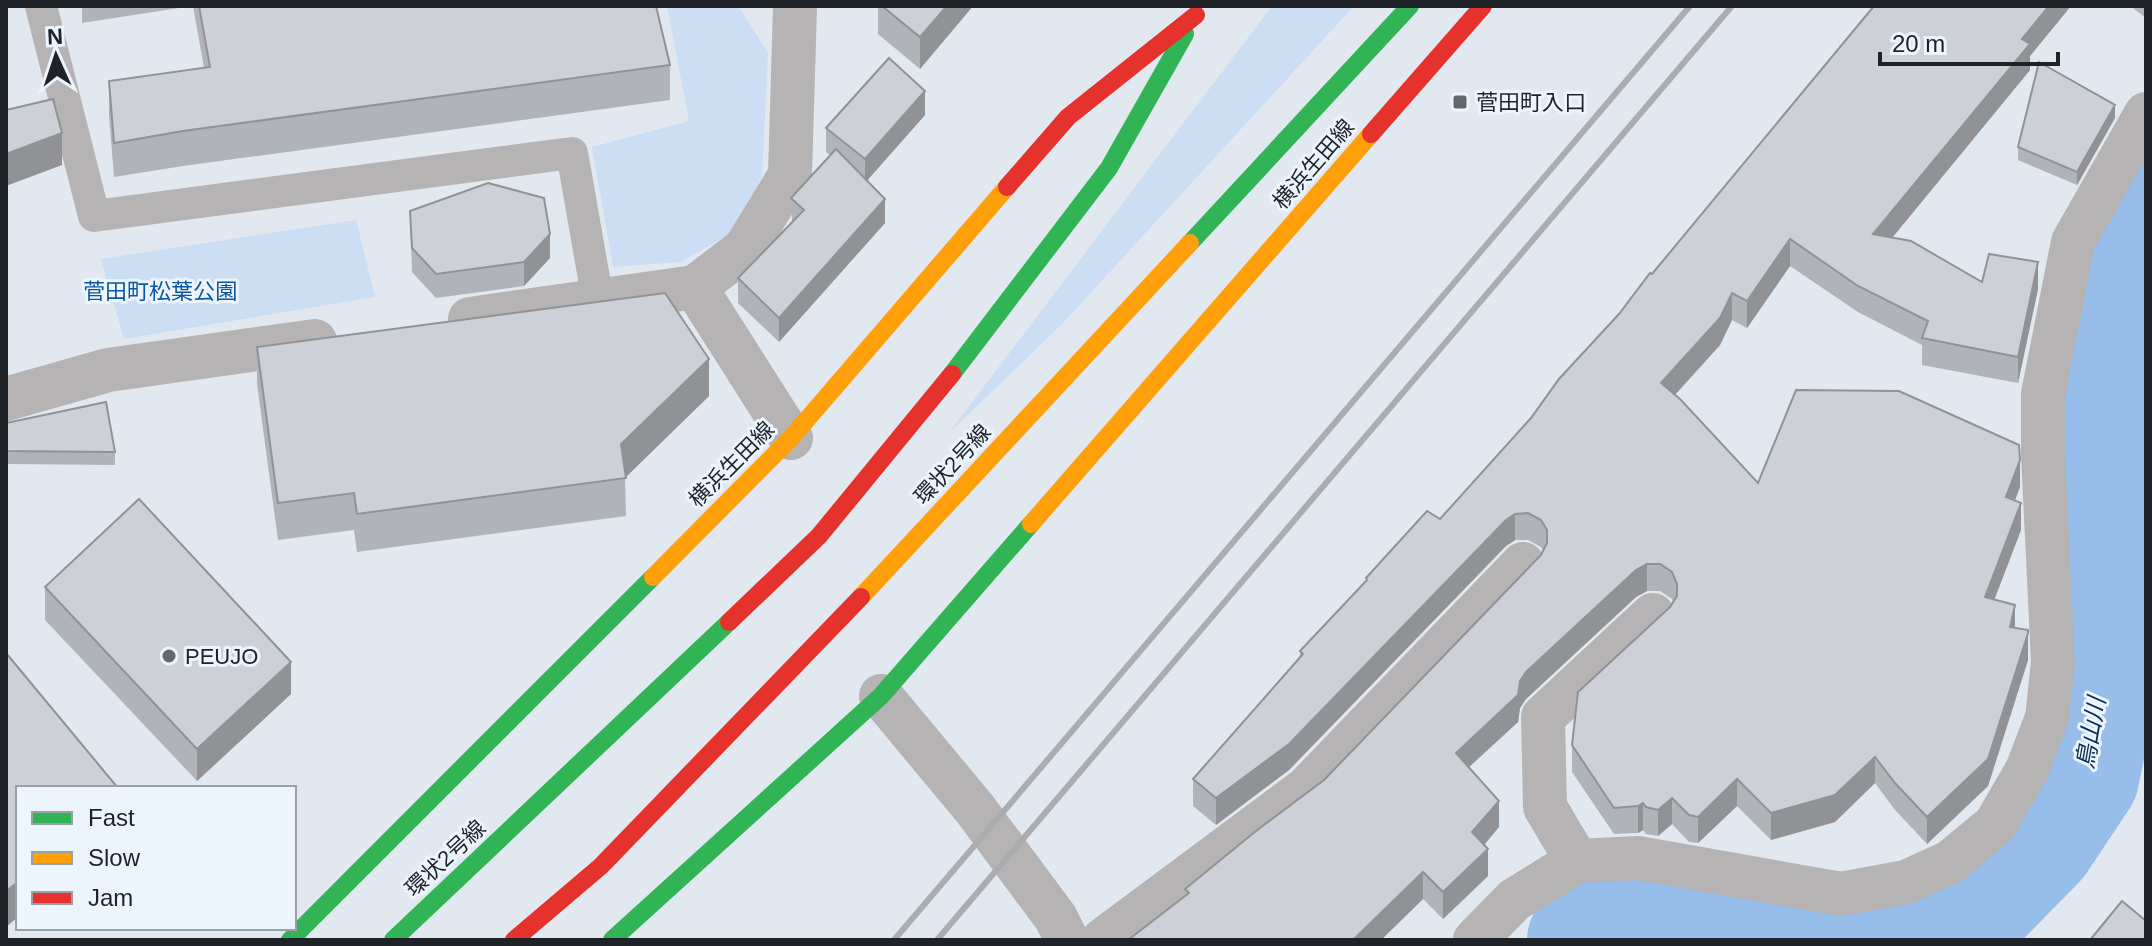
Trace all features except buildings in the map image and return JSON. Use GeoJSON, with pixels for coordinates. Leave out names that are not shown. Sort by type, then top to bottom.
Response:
{"type":"FeatureCollection","features":[{"type":"Feature","properties":{"kind":"main road","name":"環状2号線"},"geometry":{"type":"LineString","coordinates":[[514,940],[601,866],[887,570],[1410,6]]}},
{"type":"Feature","properties":{"kind":"main road","name":"横浜生田線"},"geometry":{"type":"LineString","coordinates":[[612,940],[881,696],[1483,6]]}},
{"type":"Feature","properties":{"kind":"main road","name":"環状2号線"},"geometry":{"type":"LineString","coordinates":[[393,940],[819,536],[946,382],[1109,168],[1200,10]]}},
{"type":"Feature","properties":{"kind":"main road","name":"横浜生田線"},"geometry":{"type":"LineString","coordinates":[[290,940],[791,438],[1068,117],[1200,10]]}},
{"type":"Feature","properties":{"kind":"street"},"geometry":{"type":"LineString","coordinates":[[424,326],[695,287],[745,249],[790,175],[795,6]]}},
{"type":"Feature","properties":{"kind":"street"},"geometry":{"type":"LineString","coordinates":[[1475,940],[1514,900],[1577,861],[1638,858],[1841,894],[1906,882],[1950,862],[1995,825],[2027,770],[2047,718],[2053,662],[2043,394],[2073,242],[2146,114]]}},
{"type":"Feature","properties":{"kind":"street"},"geometry":{"type":"LineString","coordinates":[[695,287],[791,438]]}},
{"type":"Feature","properties":{"kind":"street"},"geometry":{"type":"LineString","coordinates":[[6,399],[108,370],[361,335]]}},
{"type":"Feature","properties":{"kind":"street"},"geometry":{"type":"LineString","coordinates":[[1103,940],[1306,789],[1523,564]]}},
{"type":"Feature","properties":{"kind":"street"},"geometry":{"type":"LineString","coordinates":[[1577,861],[1545,807],[1543,717],[1653,615]]}},
{"type":"Feature","properties":{"kind":"street"},"geometry":{"type":"LineString","coordinates":[[881,696],[975,809],[1056,918],[1067,940]]}},
{"type":"Feature","properties":{"kind":"lane"},"geometry":{"type":"LineString","coordinates":[[41,6],[94,216],[572,153],[598,301]]}},
{"type":"Feature","properties":{"kind":"green space"},"geometry":{"type":"Polygon","coordinates":[[[667,6],[734,6],[741,10],[768,53],[762,177],[730,234],[681,262],[613,267],[592,147],[689,121],[667,6]]]}},
{"type":"Feature","properties":{"kind":"green space"},"geometry":{"type":"Polygon","coordinates":[[[1272,6],[1354,6],[1062,324],[948,434],[1272,6]]]}},
{"type":"Feature","properties":{"kind":"green space","name":"菅田町松葉公園"},"geometry":{"type":"Polygon","coordinates":[[[356,220],[375,297],[124,339],[101,259],[356,220]]]}},
{"type":"Feature","properties":{"kind":"waterway","name":"鳥山川"},"geometry":{"type":"LineString","coordinates":[[1581,940],[1646,899],[1851,939],[1921,927],[1983,903],[2041,844],[2085,778],[2100,705],[2096,425],[2118,255],[2146,209]]}},
{"type":"Feature","properties":{"kind":"railway"},"geometry":{"type":"LineString","coordinates":[[894,940],[1690,6]]}},
{"type":"Feature","properties":{"kind":"railway"},"geometry":{"type":"LineString","coordinates":[[937,940],[1732,6]]}},
{"type":"Feature","properties":{"kind":"traffic: fast"},"geometry":{"type":"LineString","coordinates":[[1190,243],[1410,6]]}},
{"type":"Feature","properties":{"kind":"traffic: fast"},"geometry":{"type":"LineString","coordinates":[[952,374],[1109,168],[1185,34]]}},
{"type":"Feature","properties":{"kind":"traffic: fast"},"geometry":{"type":"LineString","coordinates":[[612,940],[881,696],[1031,524]]}},
{"type":"Feature","properties":{"kind":"traffic: fast"},"geometry":{"type":"LineString","coordinates":[[290,940],[653,577]]}},
{"type":"Feature","properties":{"kind":"traffic: fast"},"geometry":{"type":"LineString","coordinates":[[393,940],[729,622]]}},
{"type":"Feature","properties":{"kind":"traffic: slow"},"geometry":{"type":"LineString","coordinates":[[1031,524],[1371,134]]}},
{"type":"Feature","properties":{"kind":"traffic: slow"},"geometry":{"type":"LineString","coordinates":[[653,577],[791,438],[1007,187]]}},
{"type":"Feature","properties":{"kind":"traffic: slow"},"geometry":{"type":"LineString","coordinates":[[861,597],[1190,243]]}},
{"type":"Feature","properties":{"kind":"traffic: jam"},"geometry":{"type":"LineString","coordinates":[[1371,134],[1483,6]]}},
{"type":"Feature","properties":{"kind":"traffic: jam"},"geometry":{"type":"LineString","coordinates":[[1007,187],[1068,117],[1196,15]]}},
{"type":"Feature","properties":{"kind":"traffic: jam"},"geometry":{"type":"LineString","coordinates":[[729,622],[819,536],[952,374]]}},
{"type":"Feature","properties":{"kind":"traffic: jam"},"geometry":{"type":"LineString","coordinates":[[514,940],[601,866],[861,597]]}},
{"type":"Feature","properties":{"kind":"place","name":"菅田町入口"},"geometry":{"type":"Point","coordinates":[1460,102]}},
{"type":"Feature","properties":{"kind":"place","name":"PEUJO"},"geometry":{"type":"Point","coordinates":[169,656]}}]}
